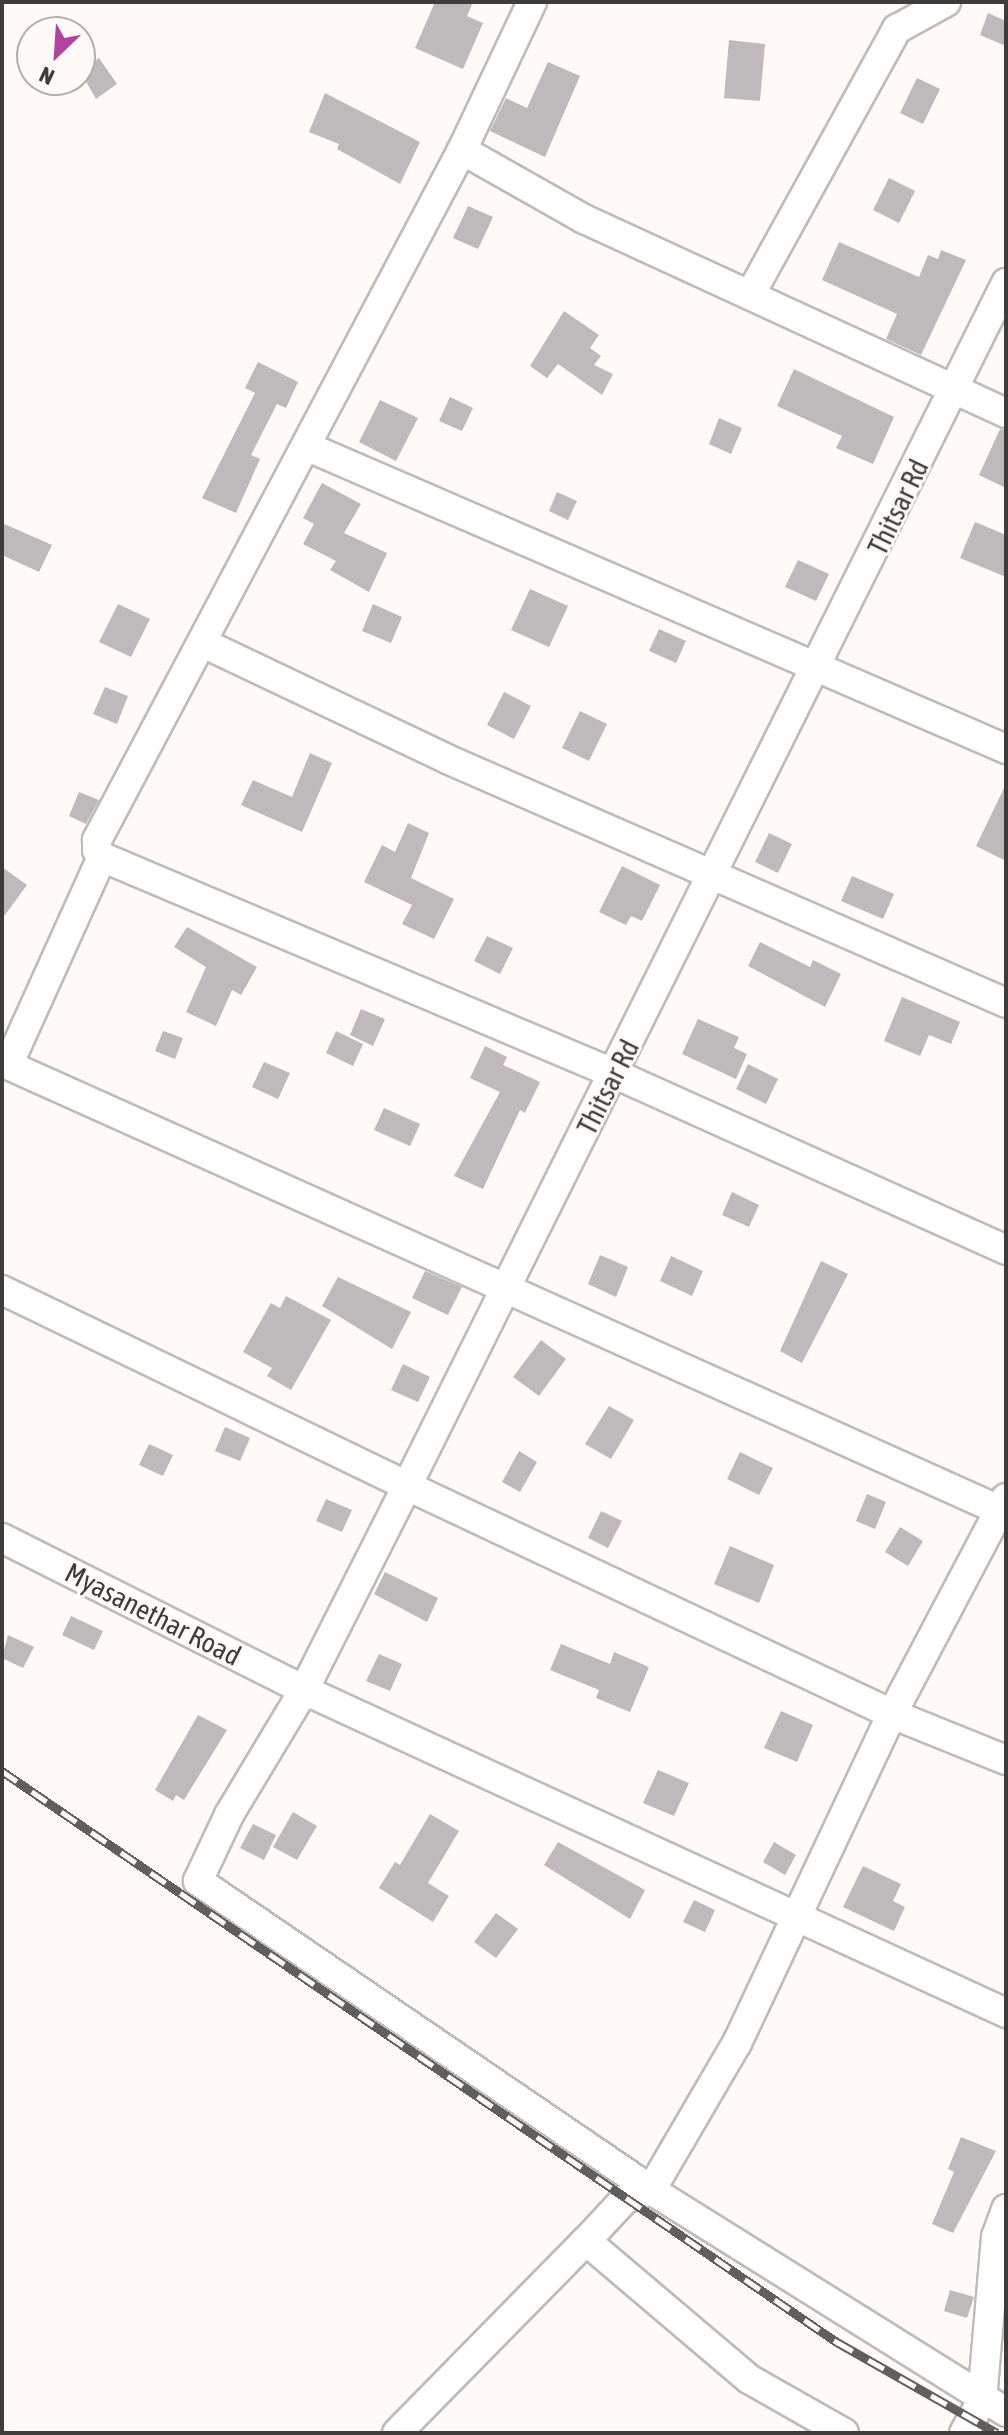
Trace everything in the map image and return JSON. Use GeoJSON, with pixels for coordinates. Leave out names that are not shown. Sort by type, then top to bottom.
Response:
{"type":"FeatureCollection","features":[{"type":"Feature","properties":{"kind":"street"},"geometry":{"type":"LineString","coordinates":[[397,2433],[625,2199],[651,2190],[737,2043],[892,1714],[1004,1507],[505,1292],[5,1070],[102,857],[97,840],[308,447],[462,150],[532,2]]}},
{"type":"Feature","properties":{"kind":"street"},"geometry":{"type":"LineString","coordinates":[[750,295],[897,29],[946,2]]}},
{"type":"Feature","properties":{"kind":"street"},"geometry":{"type":"LineString","coordinates":[[462,150],[584,219],[1006,413]]}},
{"type":"Feature","properties":{"kind":"street","name":"Thitsar Rd"},"geometry":{"type":"LineString","coordinates":[[651,2190],[198,1881],[229,1815],[304,1690],[818,670],[957,390],[1006,283]]}},
{"type":"Feature","properties":{"kind":"street"},"geometry":{"type":"LineString","coordinates":[[308,447],[1006,749]]}},
{"type":"Feature","properties":{"kind":"street"},"geometry":{"type":"LineString","coordinates":[[203,643],[447,759],[1006,1003]]}},
{"type":"Feature","properties":{"kind":"street"},"geometry":{"type":"LineString","coordinates":[[102,857],[615,1074],[1006,1250]]}},
{"type":"Feature","properties":{"kind":"street"},"geometry":{"type":"LineString","coordinates":[[2,1290],[407,1486],[892,1714],[1006,1760]]}},
{"type":"Feature","properties":{"kind":"street","name":"Myasanethar Road"},"geometry":{"type":"LineString","coordinates":[[2,1538],[304,1690],[1006,2013]]}},
{"type":"Feature","properties":{"kind":"street"},"geometry":{"type":"LineString","coordinates":[[651,2190],[994,2406]]}},
{"type":"Feature","properties":{"kind":"street"},"geometry":{"type":"LineString","coordinates":[[964,2433],[994,2406],[996,2237],[1006,2209]]}},
{"type":"Feature","properties":{"kind":"street"},"geometry":{"type":"LineString","coordinates":[[586,2241],[749,2379],[844,2433]]}},
{"type":"Feature","properties":{"kind":"building"},"geometry":{"type":"Polygon","coordinates":[[[435,2],[473,2],[467,16],[483,23],[463,69],[415,48],[435,2]]]}},
{"type":"Feature","properties":{"kind":"building"},"geometry":{"type":"Polygon","coordinates":[[[988,13],[1006,21],[1006,46],[980,35],[988,13]]]}},
{"type":"Feature","properties":{"kind":"building"},"geometry":{"type":"Polygon","coordinates":[[[729,40],[765,44],[760,101],[724,98],[729,40]]]}},
{"type":"Feature","properties":{"kind":"building"},"geometry":{"type":"Polygon","coordinates":[[[99,58],[117,84],[96,99],[94,96],[96,60],[99,58]]]}},
{"type":"Feature","properties":{"kind":"building"},"geometry":{"type":"Polygon","coordinates":[[[548,62],[580,76],[545,157],[490,131],[506,98],[527,108],[548,62]]]}},
{"type":"Feature","properties":{"kind":"building"},"geometry":{"type":"Polygon","coordinates":[[[917,78],[940,89],[923,124],[900,113],[917,78]]]}},
{"type":"Feature","properties":{"kind":"building"},"geometry":{"type":"Polygon","coordinates":[[[325,93],[420,142],[400,184],[337,149],[339,144],[309,132],[325,93]]]}},
{"type":"Feature","properties":{"kind":"building"},"geometry":{"type":"Polygon","coordinates":[[[889,178],[915,191],[899,223],[873,210],[889,178]]]}},
{"type":"Feature","properties":{"kind":"building"},"geometry":{"type":"Polygon","coordinates":[[[468,206],[493,217],[478,249],[453,238],[468,206]]]}},
{"type":"Feature","properties":{"kind":"building"},"geometry":{"type":"Polygon","coordinates":[[[839,242],[919,277],[928,255],[938,259],[941,250],[966,260],[921,355],[886,339],[897,314],[822,280],[839,242]]]}},
{"type":"Feature","properties":{"kind":"building"},"geometry":{"type":"Polygon","coordinates":[[[564,311],[599,335],[590,348],[601,356],[594,365],[613,374],[602,395],[558,364],[547,378],[530,366],[564,311]]]}},
{"type":"Feature","properties":{"kind":"building"},"geometry":{"type":"Polygon","coordinates":[[[258,362],[298,382],[286,408],[277,404],[251,455],[260,459],[236,513],[202,498],[255,393],[245,388],[258,362]]]}},
{"type":"Feature","properties":{"kind":"building"},"geometry":{"type":"Polygon","coordinates":[[[794,369],[894,417],[873,464],[836,448],[842,436],[777,406],[794,369]]]}},
{"type":"Feature","properties":{"kind":"building"},"geometry":{"type":"Polygon","coordinates":[[[450,397],[473,408],[462,431],[439,421],[450,397]]]}},
{"type":"Feature","properties":{"kind":"building"},"geometry":{"type":"Polygon","coordinates":[[[380,400],[418,418],[396,461],[359,442],[380,400]]]}},
{"type":"Feature","properties":{"kind":"building"},"geometry":{"type":"Polygon","coordinates":[[[719,418],[742,428],[731,454],[709,444],[719,418]]]}},
{"type":"Feature","properties":{"kind":"building"},"geometry":{"type":"Polygon","coordinates":[[[1000,429],[1006,430],[1006,488],[979,475],[1000,429]]]}},
{"type":"Feature","properties":{"kind":"building"},"geometry":{"type":"Polygon","coordinates":[[[322,483],[361,504],[344,533],[387,553],[369,592],[330,570],[336,561],[303,544],[314,524],[303,518],[322,483]]]}},
{"type":"Feature","properties":{"kind":"building"},"geometry":{"type":"Polygon","coordinates":[[[557,492],[577,501],[568,520],[549,511],[557,492]]]}},
{"type":"Feature","properties":{"kind":"building"},"geometry":{"type":"Polygon","coordinates":[[[975,522],[1006,535],[1006,577],[960,558],[975,522]]]}},
{"type":"Feature","properties":{"kind":"building"},"geometry":{"type":"Polygon","coordinates":[[[2,523],[52,545],[39,572],[2,555],[2,523]]]}},
{"type":"Feature","properties":{"kind":"building"},"geometry":{"type":"Polygon","coordinates":[[[798,560],[829,574],[816,601],[785,587],[798,560]]]}},
{"type":"Feature","properties":{"kind":"building"},"geometry":{"type":"Polygon","coordinates":[[[530,589],[568,606],[549,647],[511,630],[530,589]]]}},
{"type":"Feature","properties":{"kind":"building"},"geometry":{"type":"Polygon","coordinates":[[[118,604],[150,619],[131,657],[99,642],[118,604]]]}},
{"type":"Feature","properties":{"kind":"building"},"geometry":{"type":"Polygon","coordinates":[[[373,604],[402,617],[391,643],[362,631],[373,604]]]}},
{"type":"Feature","properties":{"kind":"building"},"geometry":{"type":"Polygon","coordinates":[[[659,629],[686,641],[676,663],[649,651],[659,629]]]}},
{"type":"Feature","properties":{"kind":"building"},"geometry":{"type":"Polygon","coordinates":[[[105,687],[128,696],[117,724],[93,714],[105,687]]]}},
{"type":"Feature","properties":{"kind":"building"},"geometry":{"type":"Polygon","coordinates":[[[504,692],[531,706],[514,739],[487,725],[504,692]]]}},
{"type":"Feature","properties":{"kind":"building"},"geometry":{"type":"Polygon","coordinates":[[[580,711],[607,724],[589,761],[562,748],[580,711]]]}},
{"type":"Feature","properties":{"kind":"building"},"geometry":{"type":"Polygon","coordinates":[[[310,753],[332,763],[302,832],[241,805],[253,780],[292,797],[310,753]]]}},
{"type":"Feature","properties":{"kind":"building"},"geometry":{"type":"Polygon","coordinates":[[[1006,784],[1006,861],[976,846],[1006,784]]]}},
{"type":"Feature","properties":{"kind":"building"},"geometry":{"type":"Polygon","coordinates":[[[79,792],[99,800],[86,824],[69,816],[79,792]]]}},
{"type":"Feature","properties":{"kind":"building"},"geometry":{"type":"Polygon","coordinates":[[[408,823],[429,833],[411,878],[454,899],[434,939],[402,924],[412,905],[364,882],[382,845],[395,852],[408,823]]]}},
{"type":"Feature","properties":{"kind":"building"},"geometry":{"type":"Polygon","coordinates":[[[769,833],[792,844],[778,873],[755,862],[769,833]]]}},
{"type":"Feature","properties":{"kind":"building"},"geometry":{"type":"Polygon","coordinates":[[[622,866],[660,885],[642,921],[631,916],[626,925],[599,912],[622,866]]]}},
{"type":"Feature","properties":{"kind":"building"},"geometry":{"type":"Polygon","coordinates":[[[2,867],[27,885],[2,919],[2,867]]]}},
{"type":"Feature","properties":{"kind":"building"},"geometry":{"type":"Polygon","coordinates":[[[852,876],[894,894],[883,919],[841,901],[852,876]]]}},
{"type":"Feature","properties":{"kind":"building"},"geometry":{"type":"Polygon","coordinates":[[[187,927],[257,967],[241,995],[232,990],[216,1026],[186,1012],[206,967],[174,947],[187,927]]]}},
{"type":"Feature","properties":{"kind":"building"},"geometry":{"type":"Polygon","coordinates":[[[487,936],[513,948],[500,974],[474,961],[487,936]]]}},
{"type":"Feature","properties":{"kind":"building"},"geometry":{"type":"Polygon","coordinates":[[[760,942],[810,967],[813,960],[841,974],[825,1007],[748,966],[760,942]]]}},
{"type":"Feature","properties":{"kind":"building"},"geometry":{"type":"Polygon","coordinates":[[[902,997],[960,1022],[951,1044],[929,1035],[920,1056],[884,1041],[902,997]]]}},
{"type":"Feature","properties":{"kind":"building"},"geometry":{"type":"Polygon","coordinates":[[[361,1009],[385,1019],[373,1046],[350,1035],[361,1009]]]}},
{"type":"Feature","properties":{"kind":"building"},"geometry":{"type":"Polygon","coordinates":[[[698,1019],[739,1037],[734,1048],[747,1054],[736,1079],[682,1054],[698,1019]]]}},
{"type":"Feature","properties":{"kind":"building"},"geometry":{"type":"Polygon","coordinates":[[[163,1031],[183,1038],[175,1059],[155,1051],[163,1031]]]}},
{"type":"Feature","properties":{"kind":"building"},"geometry":{"type":"Polygon","coordinates":[[[336,1031],[363,1044],[353,1066],[326,1053],[336,1031]]]}},
{"type":"Feature","properties":{"kind":"building"},"geometry":{"type":"Polygon","coordinates":[[[485,1046],[507,1057],[503,1065],[540,1082],[525,1113],[520,1110],[483,1189],[454,1176],[500,1092],[470,1078],[485,1046]]]}},
{"type":"Feature","properties":{"kind":"building"},"geometry":{"type":"Polygon","coordinates":[[[264,1062],[290,1073],[278,1099],[252,1087],[264,1062]]]}},
{"type":"Feature","properties":{"kind":"building"},"geometry":{"type":"Polygon","coordinates":[[[748,1064],[778,1079],[766,1104],[736,1089],[748,1064]]]}},
{"type":"Feature","properties":{"kind":"building"},"geometry":{"type":"Polygon","coordinates":[[[384,1108],[420,1124],[410,1146],[374,1130],[384,1108]]]}},
{"type":"Feature","properties":{"kind":"building"},"geometry":{"type":"Polygon","coordinates":[[[732,1192],[759,1205],[749,1227],[722,1215],[732,1192]]]}},
{"type":"Feature","properties":{"kind":"building"},"geometry":{"type":"Polygon","coordinates":[[[600,1255],[628,1267],[616,1297],[588,1284],[600,1255]]]}},
{"type":"Feature","properties":{"kind":"building"},"geometry":{"type":"Polygon","coordinates":[[[671,1256],[703,1271],[692,1296],[660,1281],[671,1256]]]}},
{"type":"Feature","properties":{"kind":"building"},"geometry":{"type":"Polygon","coordinates":[[[821,1261],[848,1274],[802,1363],[780,1351],[821,1261]]]}},
{"type":"Feature","properties":{"kind":"building"},"geometry":{"type":"Polygon","coordinates":[[[425,1271],[462,1287],[448,1315],[412,1298],[425,1271]]]}},
{"type":"Feature","properties":{"kind":"building"},"geometry":{"type":"Polygon","coordinates":[[[338,1277],[411,1312],[392,1349],[322,1306],[338,1277]]]}},
{"type":"Feature","properties":{"kind":"building"},"geometry":{"type":"Polygon","coordinates":[[[286,1296],[331,1320],[291,1390],[267,1376],[272,1368],[243,1352],[271,1303],[280,1308],[286,1296]]]}},
{"type":"Feature","properties":{"kind":"building"},"geometry":{"type":"Polygon","coordinates":[[[541,1340],[566,1359],[539,1396],[513,1377],[541,1340]]]}},
{"type":"Feature","properties":{"kind":"building"},"geometry":{"type":"Polygon","coordinates":[[[403,1364],[430,1377],[418,1402],[391,1390],[403,1364]]]}},
{"type":"Feature","properties":{"kind":"building"},"geometry":{"type":"Polygon","coordinates":[[[609,1406],[634,1420],[611,1459],[585,1444],[609,1406]]]}},
{"type":"Feature","properties":{"kind":"building"},"geometry":{"type":"Polygon","coordinates":[[[225,1427],[250,1438],[240,1461],[215,1451],[225,1427]]]}},
{"type":"Feature","properties":{"kind":"building"},"geometry":{"type":"Polygon","coordinates":[[[149,1444],[173,1455],[163,1476],[139,1465],[149,1444]]]}},
{"type":"Feature","properties":{"kind":"building"},"geometry":{"type":"Polygon","coordinates":[[[519,1451],[537,1462],[520,1492],[502,1482],[519,1451]]]}},
{"type":"Feature","properties":{"kind":"building"},"geometry":{"type":"Polygon","coordinates":[[[740,1452],[773,1468],[759,1495],[727,1479],[740,1452]]]}},
{"type":"Feature","properties":{"kind":"building"},"geometry":{"type":"Polygon","coordinates":[[[867,1494],[886,1502],[875,1529],[856,1521],[867,1494]]]}},
{"type":"Feature","properties":{"kind":"building"},"geometry":{"type":"Polygon","coordinates":[[[326,1499],[352,1510],[342,1532],[316,1521],[326,1499]]]}},
{"type":"Feature","properties":{"kind":"building"},"geometry":{"type":"Polygon","coordinates":[[[601,1511],[622,1521],[608,1548],[588,1538],[601,1511]]]}},
{"type":"Feature","properties":{"kind":"building"},"geometry":{"type":"Polygon","coordinates":[[[900,1527],[923,1541],[908,1566],[885,1552],[900,1527]]]}},
{"type":"Feature","properties":{"kind":"building"},"geometry":{"type":"Polygon","coordinates":[[[730,1546],[774,1565],[759,1603],[714,1584],[730,1546]]]}},
{"type":"Feature","properties":{"kind":"building"},"geometry":{"type":"Polygon","coordinates":[[[385,1572],[438,1598],[427,1622],[374,1594],[385,1572]]]}},
{"type":"Feature","properties":{"kind":"building"},"geometry":{"type":"Polygon","coordinates":[[[71,1616],[103,1631],[94,1650],[62,1635],[71,1616]]]}},
{"type":"Feature","properties":{"kind":"building"},"geometry":{"type":"Polygon","coordinates":[[[8,1635],[34,1647],[23,1668],[2,1658],[8,1635]]]}},
{"type":"Feature","properties":{"kind":"building"},"geometry":{"type":"Polygon","coordinates":[[[561,1644],[610,1664],[614,1652],[649,1667],[630,1712],[596,1698],[599,1690],[550,1670],[561,1644]]]}},
{"type":"Feature","properties":{"kind":"building"},"geometry":{"type":"Polygon","coordinates":[[[379,1654],[402,1664],[390,1691],[366,1681],[379,1654]]]}},
{"type":"Feature","properties":{"kind":"building"},"geometry":{"type":"Polygon","coordinates":[[[781,1711],[813,1725],[797,1762],[764,1748],[781,1711]]]}},
{"type":"Feature","properties":{"kind":"building"},"geometry":{"type":"Polygon","coordinates":[[[198,1715],[227,1730],[184,1800],[176,1795],[173,1801],[155,1790],[198,1715]]]}},
{"type":"Feature","properties":{"kind":"building"},"geometry":{"type":"Polygon","coordinates":[[[658,1770],[689,1783],[674,1816],[643,1803],[658,1770]]]}},
{"type":"Feature","properties":{"kind":"building"},"geometry":{"type":"Polygon","coordinates":[[[293,1812],[317,1826],[297,1860],[273,1847],[293,1812]]]}},
{"type":"Feature","properties":{"kind":"building"},"geometry":{"type":"Polygon","coordinates":[[[430,1814],[459,1831],[428,1883],[449,1896],[433,1922],[379,1888],[395,1862],[400,1865],[430,1814]]]}},
{"type":"Feature","properties":{"kind":"building"},"geometry":{"type":"Polygon","coordinates":[[[253,1824],[276,1835],[264,1860],[240,1848],[253,1824]]]}},
{"type":"Feature","properties":{"kind":"building"},"geometry":{"type":"Polygon","coordinates":[[[558,1842],[645,1890],[630,1919],[544,1865],[558,1842]]]}},
{"type":"Feature","properties":{"kind":"building"},"geometry":{"type":"Polygon","coordinates":[[[774,1842],[796,1855],[785,1875],[763,1862],[774,1842]]]}},
{"type":"Feature","properties":{"kind":"building"},"geometry":{"type":"Polygon","coordinates":[[[863,1866],[901,1884],[893,1901],[905,1907],[894,1931],[843,1907],[863,1866]]]}},
{"type":"Feature","properties":{"kind":"building"},"geometry":{"type":"Polygon","coordinates":[[[694,1900],[715,1910],[705,1932],[683,1922],[694,1900]]]}},
{"type":"Feature","properties":{"kind":"building"},"geometry":{"type":"Polygon","coordinates":[[[496,1913],[518,1929],[496,1958],[474,1942],[496,1913]]]}},
{"type":"Feature","properties":{"kind":"building"},"geometry":{"type":"Polygon","coordinates":[[[961,2137],[996,2151],[953,2233],[932,2224],[954,2172],[948,2169],[961,2137]]]}},
{"type":"Feature","properties":{"kind":"building"},"geometry":{"type":"Polygon","coordinates":[[[950,2290],[974,2297],[967,2318],[944,2311],[950,2290]]]}},
{"type":"Feature","properties":{"kind":"railway"},"geometry":{"type":"LineString","coordinates":[[2,1771],[837,2342],[997,2433]]}}]}
